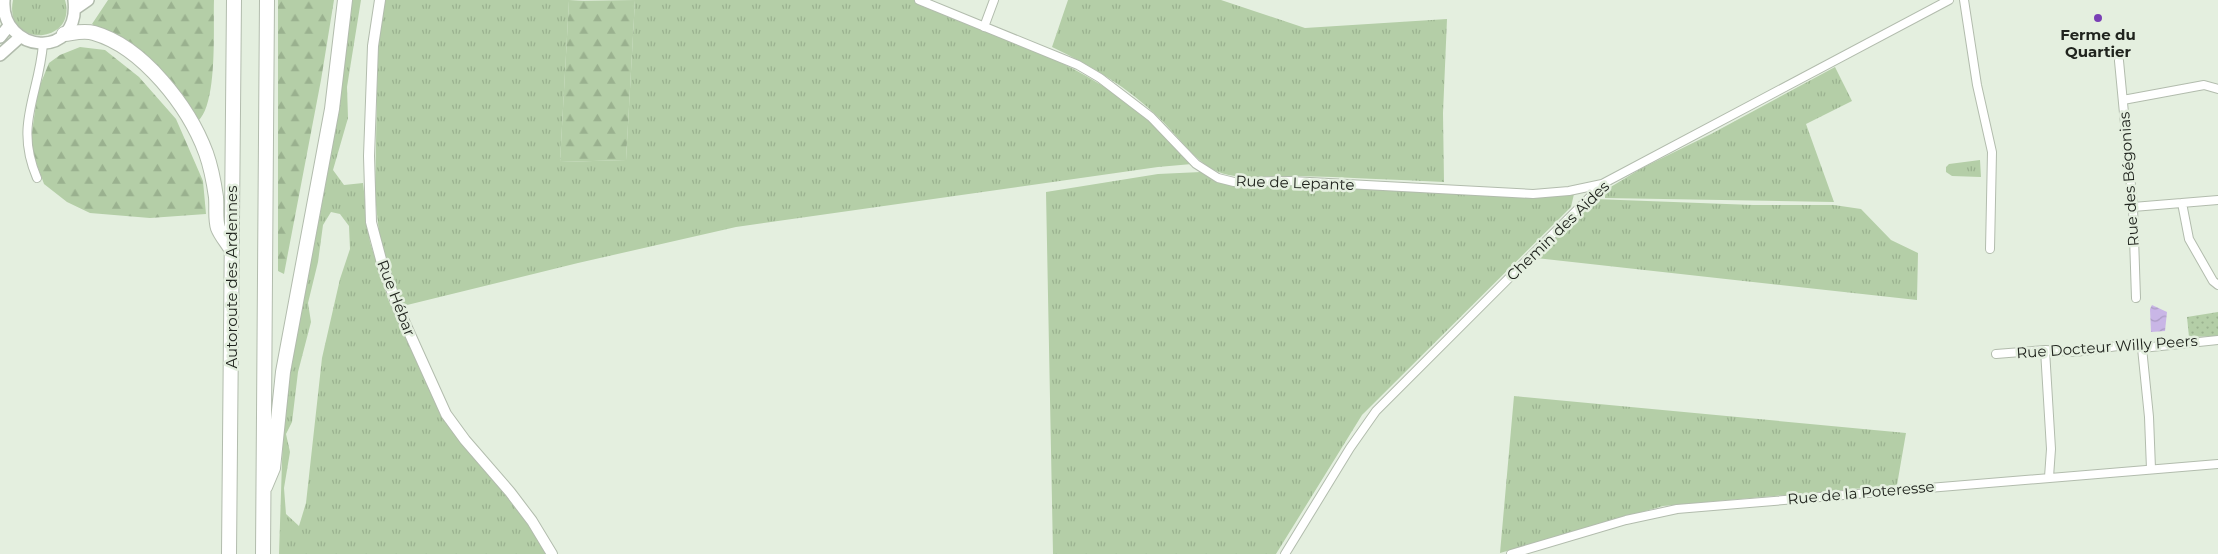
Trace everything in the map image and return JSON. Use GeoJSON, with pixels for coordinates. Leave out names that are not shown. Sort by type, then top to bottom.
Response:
{"type":"FeatureCollection","features":[{"type":"Feature","properties":{"kind":"highway","name":"Autoroute des Ardennes"},"geometry":{"type":"LineString","coordinates":[[229,554],[234,0]]}},
{"type":"Feature","properties":{"kind":"highway"},"geometry":{"type":"LineString","coordinates":[[262,554],[267,0]]}},
{"type":"Feature","properties":{"kind":"highway"},"geometry":{"type":"LineString","coordinates":[[263,493],[273,468],[283,372],[332,109],[345,0]]}},
{"type":"Feature","properties":{"kind":"highway"},"geometry":{"type":"LineString","coordinates":[[64,34],[93,33],[110,39],[131,53],[164,84],[190,121],[205,152],[216,197],[218,227],[232,250]]}},
{"type":"Feature","properties":{"kind":"main road"},"geometry":{"type":"LineString","coordinates":[[4,0],[4,16],[8,27],[19,38],[28,42],[43,44],[56,40],[64,34],[70,27],[75,4],[88,0]]}},
{"type":"Feature","properties":{"kind":"main road"},"geometry":{"type":"LineString","coordinates":[[0,38],[8,27]]}},
{"type":"Feature","properties":{"kind":"main road"},"geometry":{"type":"LineString","coordinates":[[0,55],[19,38]]}},
{"type":"Feature","properties":{"kind":"street","name":"Rue Hébar"},"geometry":{"type":"LineString","coordinates":[[380,0],[373,46],[369,156],[371,222],[382,267],[399,310],[446,414],[532,521],[552,554]]}},
{"type":"Feature","properties":{"kind":"street","name":"Rue de Lepante"},"geometry":{"type":"LineString","coordinates":[[919,0],[1044,50],[1078,65],[1100,78],[1151,117],[1204,171],[1218,178],[1234,182],[1291,181],[1533,194],[1569,191],[1604,183]]}},
{"type":"Feature","properties":{"kind":"street"},"geometry":{"type":"LineString","coordinates":[[984,27],[994,0]]}},
{"type":"Feature","properties":{"kind":"street","name":"Chemin des Aides"},"geometry":{"type":"LineString","coordinates":[[1285,554],[1350,448],[1376,411],[1604,183],[1949,0]]}},
{"type":"Feature","properties":{"kind":"street"},"geometry":{"type":"LineString","coordinates":[[1964,0],[1978,85],[1992,152],[1990,248]]}},
{"type":"Feature","properties":{"kind":"street"},"geometry":{"type":"LineString","coordinates":[[37,178],[31,164],[27,145],[27,123],[31,97],[42,64],[43,44]]}},
{"type":"Feature","properties":{"kind":"street","name":"Rue des Bégonias"},"geometry":{"type":"LineString","coordinates":[[2119,61],[2133,208],[2136,298]]}},
{"type":"Feature","properties":{"kind":"street"},"geometry":{"type":"LineString","coordinates":[[2123,100],[2204,85],[2218,89]]}},
{"type":"Feature","properties":{"kind":"street"},"geometry":{"type":"LineString","coordinates":[[2133,208],[2218,200]]}},
{"type":"Feature","properties":{"kind":"street"},"geometry":{"type":"LineString","coordinates":[[2182,203],[2189,239],[2213,281],[2218,285]]}},
{"type":"Feature","properties":{"kind":"street","name":"Rue Docteur Willy Peers"},"geometry":{"type":"LineString","coordinates":[[1996,354],[2045,350],[2074,352],[2139,343],[2142,348],[2218,340]]}},
{"type":"Feature","properties":{"kind":"street"},"geometry":{"type":"LineString","coordinates":[[2142,348],[2149,417],[2151,469]]}},
{"type":"Feature","properties":{"kind":"street"},"geometry":{"type":"LineString","coordinates":[[2045,350],[2051,449],[2050,477]]}},
{"type":"Feature","properties":{"kind":"street","name":"Rue de la Poteresse"},"geometry":{"type":"LineString","coordinates":[[1511,554],[1626,520],[1677,509],[2218,464]]}},
{"type":"Feature","properties":{"kind":"green space"},"geometry":{"type":"Polygon","coordinates":[[[13,0],[65,0],[66,15],[61,26],[52,33],[40,35],[28,33],[19,27],[13,16],[13,0]]]}},
{"type":"Feature","properties":{"kind":"green space"},"geometry":{"type":"Polygon","coordinates":[[[108,0],[214,0],[212,82],[204,112],[198,121],[145,59],[92,24],[108,0]]]}},
{"type":"Feature","properties":{"kind":"green space"},"geometry":{"type":"Polygon","coordinates":[[[278,0],[334,0],[321,80],[284,274],[278,271],[278,0]]]}},
{"type":"Feature","properties":{"kind":"green space"},"geometry":{"type":"Polygon","coordinates":[[[352,0],[361,0],[347,87],[348,118],[333,170],[344,185],[363,183],[370,242],[388,299],[437,406],[468,451],[520,511],[547,554],[279,554],[283,432],[289,378],[326,182],[352,0]],[[331,212],[323,225],[318,262],[308,303],[311,322],[298,372],[292,422],[286,434],[290,452],[284,488],[286,514],[299,526],[306,503],[322,358],[340,279],[350,249],[349,226],[340,214],[331,212]]]}},
{"type":"Feature","properties":{"kind":"green space"},"geometry":{"type":"Polygon","coordinates":[[[385,0],[584,0],[569,1],[560,162],[626,160],[635,0],[914,0],[924,7],[1054,59],[1103,86],[1143,116],[1192,164],[1158,167],[736,227],[403,306],[388,270],[379,232],[375,196],[378,38],[385,0]]]}},
{"type":"Feature","properties":{"kind":"green space"},"geometry":{"type":"Polygon","coordinates":[[[635,0],[626,160],[560,162],[569,1],[635,0]]]}},
{"type":"Feature","properties":{"kind":"green space"},"geometry":{"type":"Polygon","coordinates":[[[1068,0],[1221,0],[1305,28],[1447,19],[1443,113],[1444,182],[1314,176],[1250,177],[1227,175],[1217,171],[1207,166],[1194,155],[1159,118],[1122,87],[1081,61],[1052,47],[1068,0]]]}},
{"type":"Feature","properties":{"kind":"green space"},"geometry":{"type":"Polygon","coordinates":[[[80,47],[105,50],[139,77],[176,119],[203,181],[206,214],[150,218],[90,213],[67,202],[44,184],[30,146],[38,90],[49,63],[60,55],[80,47]]]}},
{"type":"Feature","properties":{"kind":"green space"},"geometry":{"type":"Polygon","coordinates":[[[1835,67],[1852,101],[1806,124],[1834,202],[1605,198],[1605,193],[1609,188],[1642,168],[1711,134],[1835,67]]]}},
{"type":"Feature","properties":{"kind":"green space"},"geometry":{"type":"Polygon","coordinates":[[[1980,160],[1981,177],[1952,176],[1946,172],[1946,167],[1949,164],[1980,160]]]}},
{"type":"Feature","properties":{"kind":"green space"},"geometry":{"type":"Polygon","coordinates":[[[1201,172],[1225,183],[1574,194],[1571,207],[1362,415],[1276,554],[1053,554],[1046,192],[1158,174],[1201,172]]]}},
{"type":"Feature","properties":{"kind":"green space"},"geometry":{"type":"Polygon","coordinates":[[[1594,199],[1753,205],[1834,205],[1861,209],[1891,240],[1918,253],[1917,300],[1536,258],[1594,199]]]}},
{"type":"Feature","properties":{"kind":"green space"},"geometry":{"type":"Polygon","coordinates":[[[2218,312],[2218,336],[2189,337],[2187,317],[2218,312]]]}},
{"type":"Feature","properties":{"kind":"green space"},"geometry":{"type":"Polygon","coordinates":[[[1514,396],[1906,433],[1897,485],[1663,506],[1500,553],[1514,396]]]}},
{"type":"Feature","properties":{"kind":"water"},"geometry":{"type":"Polygon","coordinates":[[[2152,305],[2167,312],[2165,331],[2151,332],[2150,309],[2152,305]]]}},
{"type":"Feature","properties":{"kind":"place","name":"Ferme du Quartier"},"geometry":{"type":"Point","coordinates":[2098,18]}}]}
